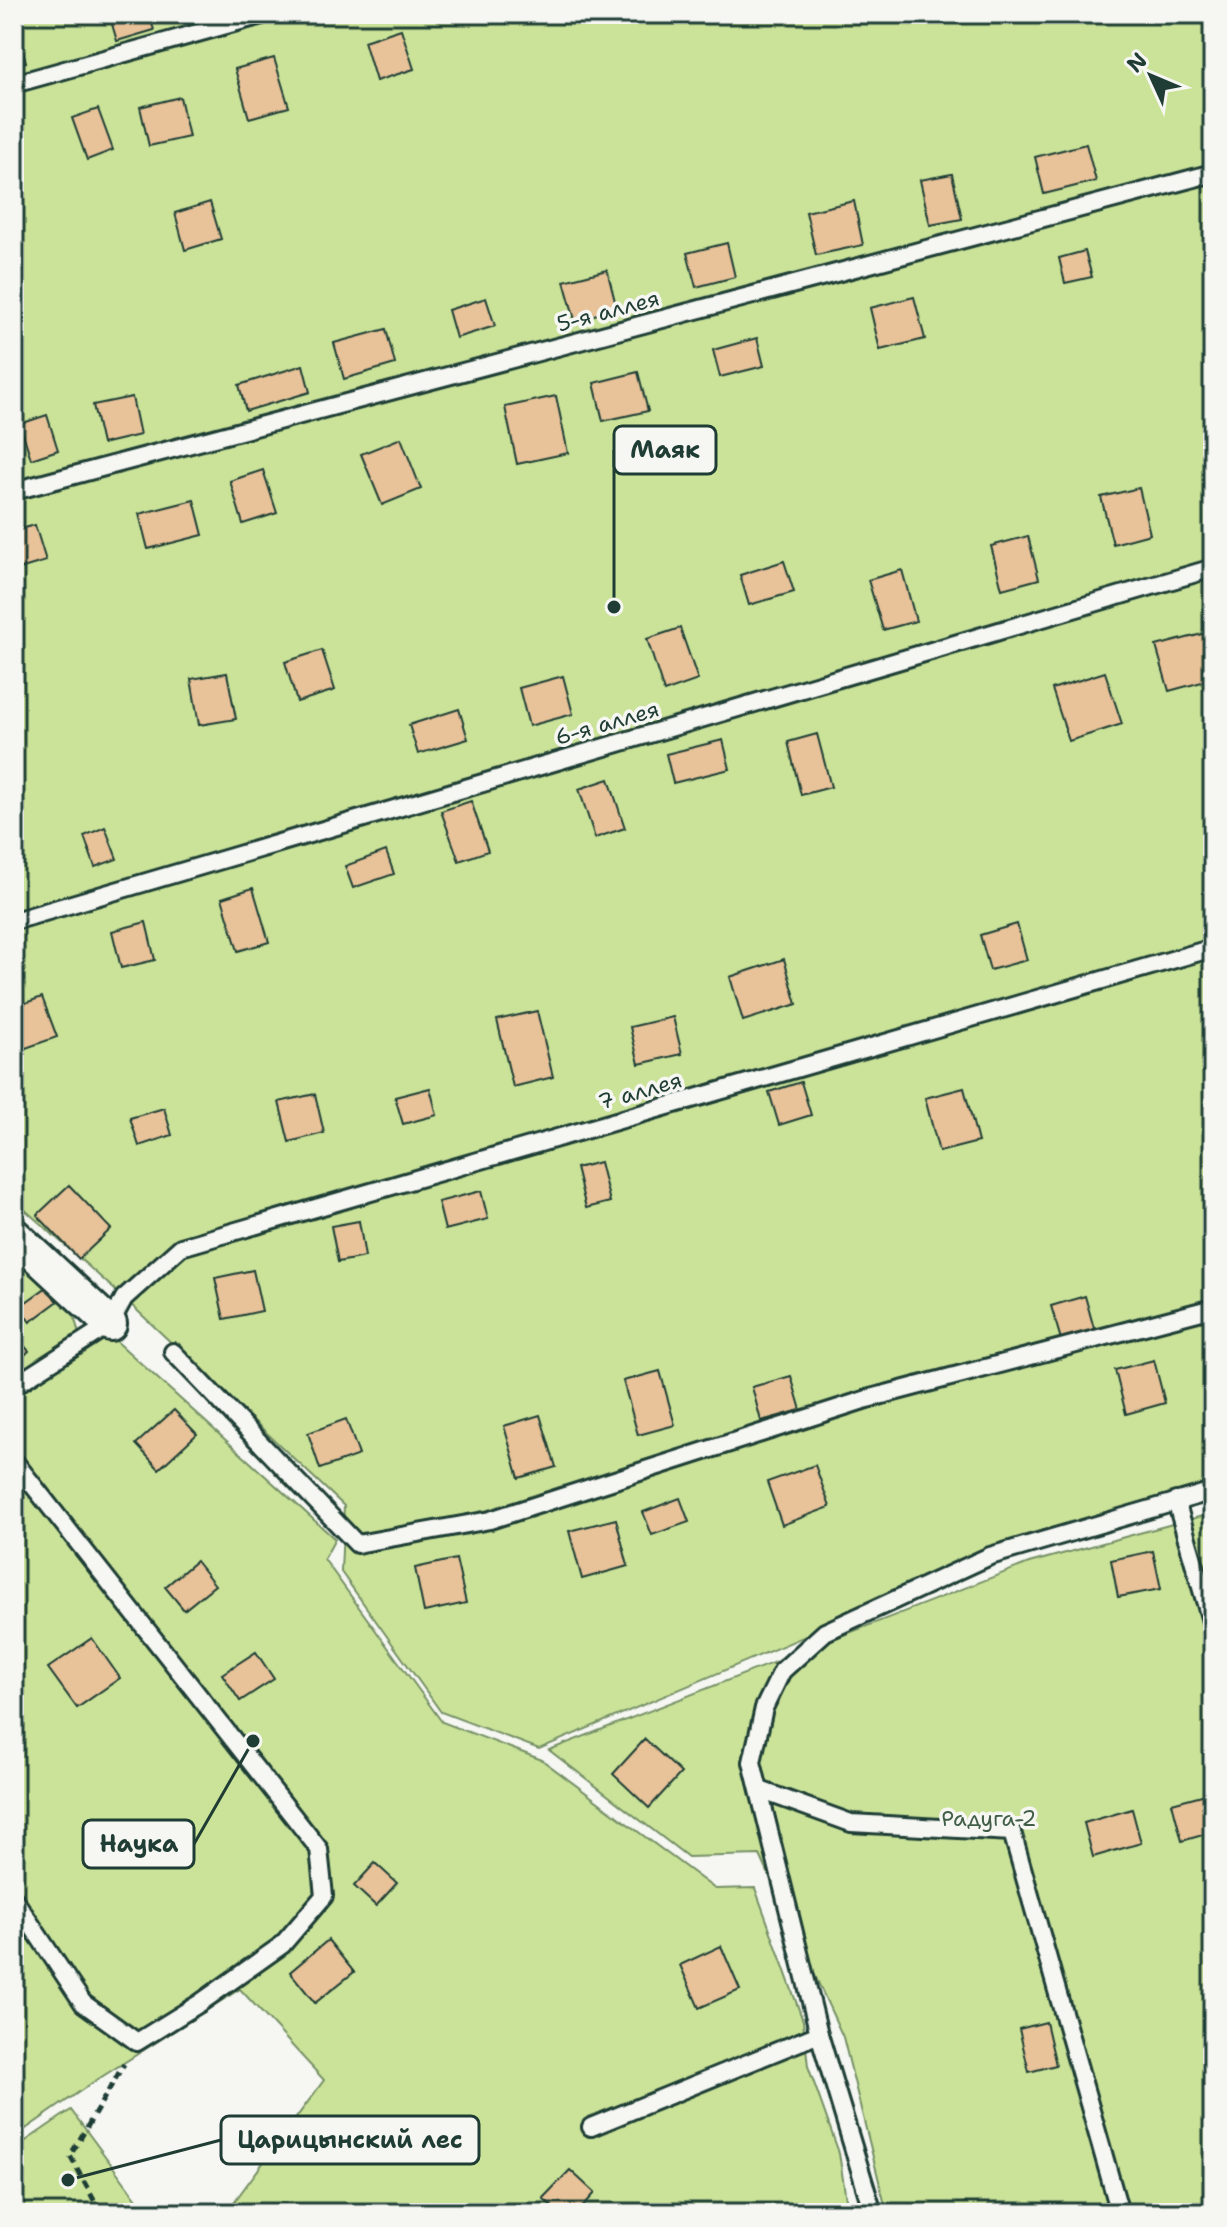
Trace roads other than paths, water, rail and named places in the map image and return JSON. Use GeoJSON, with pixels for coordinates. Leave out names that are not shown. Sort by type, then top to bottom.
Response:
{"type":"FeatureCollection","features":[{"type":"Feature","properties":{"kind":"street"},"geometry":{"type":"LineString","coordinates":[[14,1235],[110,1324]]}},
{"type":"Feature","properties":{"kind":"lane"},"geometry":{"type":"LineString","coordinates":[[14,84],[266,14]]}},
{"type":"Feature","properties":{"kind":"lane","name":"5-я аллея"},"geometry":{"type":"LineString","coordinates":[[14,491],[1213,173]]}},
{"type":"Feature","properties":{"kind":"lane","name":"6-я аллея"},"geometry":{"type":"LineString","coordinates":[[14,921],[1213,568]]}},
{"type":"Feature","properties":{"kind":"lane","name":"7 аллея"},"geometry":{"type":"LineString","coordinates":[[110,1324],[124,1298],[181,1247],[1213,948]]}},
{"type":"Feature","properties":{"kind":"lane"},"geometry":{"type":"LineString","coordinates":[[173,1352],[357,1544],[490,1520],[867,1399],[1213,1308]]}},
{"type":"Feature","properties":{"kind":"lane"},"geometry":{"type":"LineString","coordinates":[[14,1386],[110,1324]]}},
{"type":"Feature","properties":{"kind":"lane"},"geometry":{"type":"LineString","coordinates":[[14,1461],[319,1849],[324,1896],[282,1945],[200,2003],[137,2042],[83,2003],[14,1899]]}},
{"type":"Feature","properties":{"kind":"lane"},"geometry":{"type":"LineString","coordinates":[[873,2213],[819,2034],[752,1762],[764,1708],[782,1671],[825,1632],[990,1556],[1213,1491]]}},
{"type":"Feature","properties":{"kind":"lane"},"geometry":{"type":"LineString","coordinates":[[1176,1501],[1213,1628]]}},
{"type":"Feature","properties":{"kind":"lane"},"geometry":{"type":"LineString","coordinates":[[760,1790],[851,1823],[1012,1832],[1120,2213]]}},
{"type":"Feature","properties":{"kind":"lane"},"geometry":{"type":"LineString","coordinates":[[591,2127],[819,2034]]}},
{"type":"Feature","properties":{"kind":"place","name":"Маяк"},"geometry":{"type":"Point","coordinates":[614,607]}},
{"type":"Feature","properties":{"kind":"place","name":"Наука"},"geometry":{"type":"Point","coordinates":[253,1741]}},
{"type":"Feature","properties":{"kind":"place","name":"Царицынский лес"},"geometry":{"type":"Point","coordinates":[68,2180]}},
{"type":"Feature","properties":{"kind":"park label","name":"Радуга-2"},"geometry":{"type":"Point","coordinates":[989,1818]}}]}
